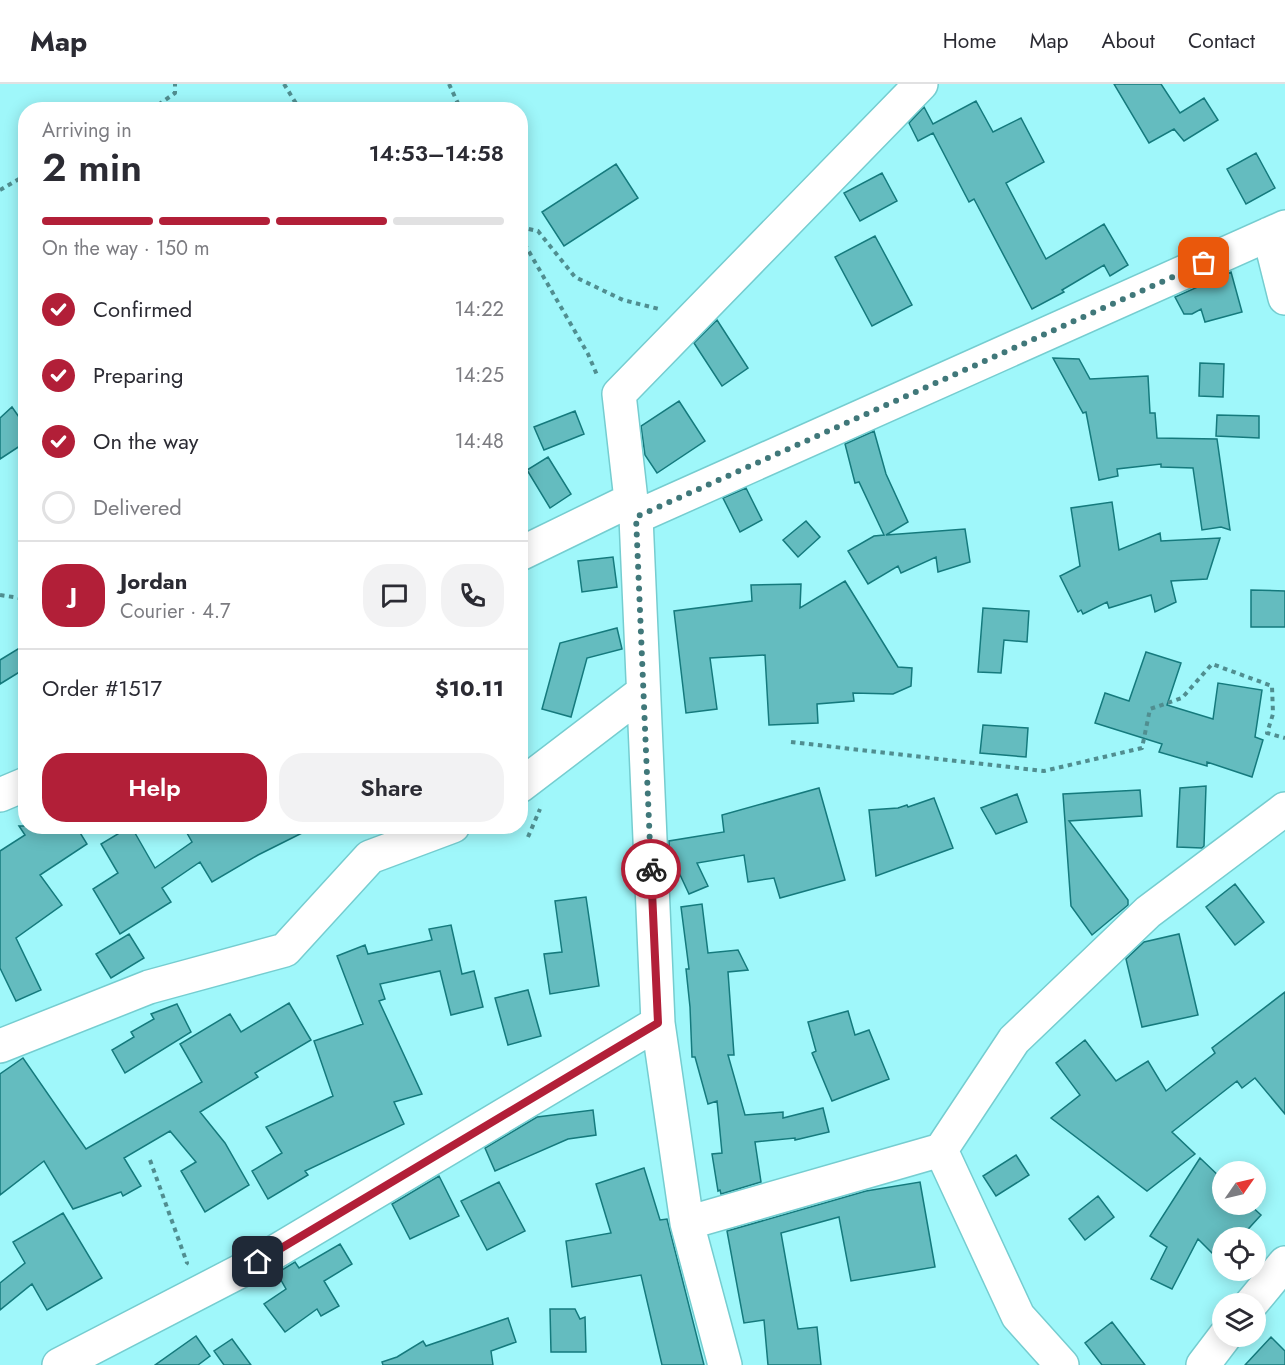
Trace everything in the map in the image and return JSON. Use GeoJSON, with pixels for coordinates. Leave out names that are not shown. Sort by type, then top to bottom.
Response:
{"type":"FeatureCollection","features":[{"type":"Feature","properties":{"kind":"street"},"geometry":{"type":"LineString","coordinates":[[725,1365],[687,1224],[658,1023],[634,509],[619,394],[921,84]]}},
{"type":"Feature","properties":{"kind":"street"},"geometry":{"type":"LineString","coordinates":[[528,551],[634,509],[1277,230],[1285,298]]}},
{"type":"Feature","properties":{"kind":"street"},"geometry":{"type":"LineString","coordinates":[[528,780],[643,692]]}},
{"type":"Feature","properties":{"kind":"street"},"geometry":{"type":"LineString","coordinates":[[0,795],[18,787]]}},
{"type":"Feature","properties":{"kind":"street"},"geometry":{"type":"LineString","coordinates":[[687,1224],[940,1150],[1014,1040],[1148,912],[1285,809]]}},
{"type":"Feature","properties":{"kind":"street"},"geometry":{"type":"LineString","coordinates":[[0,1046],[149,987],[285,950],[370,857],[432,834]]}},
{"type":"Feature","properties":{"kind":"street"},"geometry":{"type":"LineString","coordinates":[[59,1365],[258,1262],[658,1023]]}},
{"type":"Feature","properties":{"kind":"street"},"geometry":{"type":"LineString","coordinates":[[940,1150],[1018,1316],[1062,1365]]}},
{"type":"Feature","properties":{"kind":"street"},"geometry":{"type":"LineString","coordinates":[[1260,1293],[1285,1263]]}},
{"type":"Feature","properties":{"kind":"street"},"geometry":{"type":"LineString","coordinates":[[1203,1365],[1217,1347]]}},
{"type":"Feature","properties":{"kind":"path"},"geometry":{"type":"LineString","coordinates":[[162,102],[175,93],[176,84]]}},
{"type":"Feature","properties":{"kind":"path"},"geometry":{"type":"LineString","coordinates":[[284,84],[296,102]]}},
{"type":"Feature","properties":{"kind":"path"},"geometry":{"type":"LineString","coordinates":[[449,84],[457,102]]}},
{"type":"Feature","properties":{"kind":"path"},"geometry":{"type":"LineString","coordinates":[[0,189],[18,179]]}},
{"type":"Feature","properties":{"kind":"path"},"geometry":{"type":"LineString","coordinates":[[528,229],[537,231],[575,277],[623,300],[693,318]]}},
{"type":"Feature","properties":{"kind":"path"},"geometry":{"type":"LineString","coordinates":[[528,250],[588,354],[600,380]]}},
{"type":"Feature","properties":{"kind":"path"},"geometry":{"type":"LineString","coordinates":[[0,595],[18,597]]}},
{"type":"Feature","properties":{"kind":"path"},"geometry":{"type":"LineString","coordinates":[[791,742],[1044,771],[1142,748],[1150,710],[1182,698],[1212,663],[1272,686],[1273,714],[1267,733],[1285,738]]}},
{"type":"Feature","properties":{"kind":"path"},"geometry":{"type":"LineString","coordinates":[[150,1160],[187,1263],[179,1270]]}},
{"type":"Feature","properties":{"kind":"building"},"geometry":{"type":"Polygon","coordinates":[[[1114,84],[1161,84],[1180,113],[1204,98],[1218,120],[1184,141],[1174,129],[1149,143],[1114,84]]]}},
{"type":"Feature","properties":{"kind":"building"},"geometry":{"type":"Polygon","coordinates":[[[976,101],[993,132],[1021,118],[1044,162],[1006,183],[1046,259],[1104,224],[1128,265],[1110,276],[1104,265],[1062,290],[1064,292],[1032,309],[974,199],[969,202],[933,133],[918,141],[909,123],[924,107],[933,124],[976,101]]]}},
{"type":"Feature","properties":{"kind":"building"},"geometry":{"type":"Polygon","coordinates":[[[1256,153],[1275,188],[1246,204],[1227,169],[1256,153]]]}},
{"type":"Feature","properties":{"kind":"building"},"geometry":{"type":"Polygon","coordinates":[[[616,164],[638,198],[564,246],[542,212],[616,164]]]}},
{"type":"Feature","properties":{"kind":"building"},"geometry":{"type":"Polygon","coordinates":[[[882,173],[897,201],[860,221],[844,193],[882,173]]]}},
{"type":"Feature","properties":{"kind":"building"},"geometry":{"type":"Polygon","coordinates":[[[875,236],[912,305],[872,326],[835,257],[875,236]]]}},
{"type":"Feature","properties":{"kind":"building"},"geometry":{"type":"Polygon","coordinates":[[[1231,272],[1242,312],[1205,322],[1201,309],[1192,314],[1184,314],[1175,297],[1231,272]]]}},
{"type":"Feature","properties":{"kind":"building"},"geometry":{"type":"Polygon","coordinates":[[[717,320],[748,368],[722,386],[694,343],[717,320]]]}},
{"type":"Feature","properties":{"kind":"building"},"geometry":{"type":"Polygon","coordinates":[[[1053,358],[1079,359],[1090,379],[1148,376],[1150,413],[1155,413],[1157,438],[1217,439],[1230,530],[1221,527],[1202,530],[1193,468],[1161,467],[1161,464],[1117,469],[1118,476],[1099,480],[1086,412],[1083,413],[1053,358]]]}},
{"type":"Feature","properties":{"kind":"building"},"geometry":{"type":"Polygon","coordinates":[[[1200,363],[1224,364],[1223,397],[1199,396],[1200,363]]]}},
{"type":"Feature","properties":{"kind":"building"},"geometry":{"type":"Polygon","coordinates":[[[679,401],[705,441],[657,473],[645,455],[641,426],[679,401]]]}},
{"type":"Feature","properties":{"kind":"building"},"geometry":{"type":"Polygon","coordinates":[[[12,407],[18,416],[18,447],[0,459],[0,418],[12,407]]]}},
{"type":"Feature","properties":{"kind":"building"},"geometry":{"type":"Polygon","coordinates":[[[575,411],[584,434],[544,450],[534,427],[575,411]]]}},
{"type":"Feature","properties":{"kind":"building"},"geometry":{"type":"Polygon","coordinates":[[[1217,415],[1259,416],[1259,438],[1216,436],[1217,415]]]}},
{"type":"Feature","properties":{"kind":"building"},"geometry":{"type":"Polygon","coordinates":[[[874,431],[886,474],[908,522],[886,535],[965,529],[970,562],[938,572],[936,557],[901,573],[898,566],[868,584],[848,551],[874,536],[884,535],[859,482],[855,483],[845,444],[874,431]]]}},
{"type":"Feature","properties":{"kind":"building"},"geometry":{"type":"Polygon","coordinates":[[[548,457],[571,494],[550,508],[528,469],[548,457]]]}},
{"type":"Feature","properties":{"kind":"building"},"geometry":{"type":"Polygon","coordinates":[[[746,488],[762,520],[740,532],[723,498],[746,488]]]}},
{"type":"Feature","properties":{"kind":"building"},"geometry":{"type":"Polygon","coordinates":[[[1112,502],[1119,550],[1160,533],[1161,541],[1220,538],[1207,579],[1171,581],[1176,602],[1155,612],[1151,595],[1109,608],[1107,602],[1083,614],[1081,610],[1078,612],[1060,576],[1080,566],[1071,508],[1112,502]]]}},
{"type":"Feature","properties":{"kind":"building"},"geometry":{"type":"Polygon","coordinates":[[[806,521],[820,537],[798,557],[783,540],[806,521]]]}},
{"type":"Feature","properties":{"kind":"building"},"geometry":{"type":"Polygon","coordinates":[[[613,557],[617,587],[582,592],[578,561],[613,557]]]}},
{"type":"Feature","properties":{"kind":"building"},"geometry":{"type":"Polygon","coordinates":[[[845,581],[898,667],[912,668],[911,686],[893,694],[853,693],[854,701],[817,704],[818,723],[769,725],[765,655],[710,658],[717,709],[686,713],[674,611],[752,601],[751,585],[801,584],[800,608],[845,581]]]}},
{"type":"Feature","properties":{"kind":"building"},"geometry":{"type":"Polygon","coordinates":[[[1251,590],[1285,591],[1285,627],[1251,627],[1251,590]]]}},
{"type":"Feature","properties":{"kind":"building"},"geometry":{"type":"Polygon","coordinates":[[[983,608],[1029,611],[1027,642],[1004,640],[1001,673],[978,672],[983,608]]]}},
{"type":"Feature","properties":{"kind":"building"},"geometry":{"type":"Polygon","coordinates":[[[617,628],[622,649],[587,658],[571,717],[542,709],[560,643],[617,628]]]}},
{"type":"Feature","properties":{"kind":"building"},"geometry":{"type":"Polygon","coordinates":[[[18,649],[18,673],[0,684],[0,660],[18,649]]]}},
{"type":"Feature","properties":{"kind":"building"},"geometry":{"type":"Polygon","coordinates":[[[1146,652],[1181,663],[1167,705],[1213,719],[1218,683],[1262,690],[1255,737],[1263,740],[1252,777],[1207,762],[1207,766],[1159,752],[1162,744],[1095,723],[1105,693],[1129,701],[1146,652]]]}},
{"type":"Feature","properties":{"kind":"building"},"geometry":{"type":"Polygon","coordinates":[[[983,725],[1028,728],[1026,757],[980,753],[983,725]]]}},
{"type":"Feature","properties":{"kind":"building"},"geometry":{"type":"Polygon","coordinates":[[[1206,786],[1204,846],[1202,848],[1177,847],[1180,788],[1206,786]]]}},
{"type":"Feature","properties":{"kind":"building"},"geometry":{"type":"Polygon","coordinates":[[[819,788],[845,880],[780,898],[774,878],[748,882],[744,855],[697,863],[708,886],[689,894],[675,864],[670,865],[669,841],[724,832],[722,815],[819,788]]]}},
{"type":"Feature","properties":{"kind":"building"},"geometry":{"type":"Polygon","coordinates":[[[1140,790],[1142,816],[1069,821],[1128,900],[1128,905],[1092,935],[1071,906],[1063,794],[1140,790]]]}},
{"type":"Feature","properties":{"kind":"building"},"geometry":{"type":"Polygon","coordinates":[[[1017,794],[1027,822],[996,834],[981,808],[1017,794]]]}},
{"type":"Feature","properties":{"kind":"building"},"geometry":{"type":"Polygon","coordinates":[[[934,798],[953,848],[876,876],[869,810],[898,808],[907,805],[908,807],[934,798]]]}},
{"type":"Feature","properties":{"kind":"building"},"geometry":{"type":"Polygon","coordinates":[[[81,834],[87,844],[40,875],[62,905],[16,938],[41,990],[16,1001],[0,968],[0,851],[25,835],[81,834]]]}},
{"type":"Feature","properties":{"kind":"building"},"geometry":{"type":"Polygon","coordinates":[[[118,834],[136,834],[155,868],[192,842],[188,834],[300,834],[212,882],[200,862],[162,888],[171,902],[120,934],[93,889],[118,873],[101,844],[118,834]]]}},
{"type":"Feature","properties":{"kind":"building"},"geometry":{"type":"Polygon","coordinates":[[[1235,884],[1264,922],[1235,945],[1206,907],[1235,884]]]}},
{"type":"Feature","properties":{"kind":"building"},"geometry":{"type":"Polygon","coordinates":[[[586,897],[599,986],[550,994],[544,954],[562,952],[555,901],[586,897]]]}},
{"type":"Feature","properties":{"kind":"building"},"geometry":{"type":"Polygon","coordinates":[[[702,904],[708,953],[738,950],[748,970],[728,972],[734,1055],[728,1055],[745,1115],[783,1112],[783,1118],[823,1108],[829,1132],[795,1140],[795,1138],[755,1142],[761,1182],[721,1194],[720,1190],[718,1191],[712,1154],[722,1153],[717,1101],[708,1104],[695,1057],[692,1057],[686,969],[689,969],[681,907],[702,904]]]}},
{"type":"Feature","properties":{"kind":"building"},"geometry":{"type":"Polygon","coordinates":[[[451,925],[462,974],[474,971],[483,1007],[451,1015],[440,971],[380,984],[385,999],[379,1001],[422,1094],[394,1102],[404,1124],[305,1171],[308,1175],[268,1199],[252,1171],[282,1153],[266,1127],[333,1096],[314,1041],[363,1024],[337,956],[365,945],[368,954],[432,940],[429,929],[451,925]]]}},
{"type":"Feature","properties":{"kind":"building"},"geometry":{"type":"Polygon","coordinates":[[[129,934],[144,958],[111,978],[96,954],[129,934]]]}},
{"type":"Feature","properties":{"kind":"building"},"geometry":{"type":"Polygon","coordinates":[[[1179,934],[1198,1015],[1142,1027],[1126,959],[1144,942],[1179,934]]]}},
{"type":"Feature","properties":{"kind":"building"},"geometry":{"type":"Polygon","coordinates":[[[528,990],[541,1036],[508,1045],[495,998],[528,990]]]}},
{"type":"Feature","properties":{"kind":"building"},"geometry":{"type":"Polygon","coordinates":[[[1285,992],[1285,1114],[1255,1078],[1242,1088],[1237,1081],[1172,1132],[1195,1154],[1147,1191],[1051,1118],[1080,1095],[1056,1063],[1085,1040],[1116,1081],[1148,1061],[1166,1091],[1215,1053],[1212,1048],[1285,992]]]}},
{"type":"Feature","properties":{"kind":"building"},"geometry":{"type":"Polygon","coordinates":[[[289,1003],[311,1040],[255,1073],[258,1077],[200,1112],[225,1143],[249,1185],[205,1212],[181,1171],[196,1162],[170,1131],[124,1158],[141,1186],[123,1196],[121,1192],[73,1209],[44,1161],[0,1195],[0,1074],[23,1058],[86,1149],[202,1082],[180,1044],[230,1014],[241,1032],[289,1003]]]}},
{"type":"Feature","properties":{"kind":"building"},"geometry":{"type":"Polygon","coordinates":[[[177,1004],[191,1032],[125,1073],[112,1050],[134,1037],[131,1032],[154,1019],[151,1014],[177,1004]]]}},
{"type":"Feature","properties":{"kind":"building"},"geometry":{"type":"Polygon","coordinates":[[[848,1011],[855,1035],[869,1030],[889,1079],[832,1101],[812,1053],[816,1051],[808,1022],[848,1011]]]}},
{"type":"Feature","properties":{"kind":"building"},"geometry":{"type":"Polygon","coordinates":[[[593,1110],[596,1135],[568,1139],[495,1171],[485,1148],[537,1117],[593,1110]]]}},
{"type":"Feature","properties":{"kind":"building"},"geometry":{"type":"Polygon","coordinates":[[[1016,1155],[1029,1175],[996,1196],[983,1176],[1016,1155]]]}},
{"type":"Feature","properties":{"kind":"building"},"geometry":{"type":"Polygon","coordinates":[[[1200,1158],[1212,1169],[1212,1215],[1261,1215],[1250,1227],[1212,1227],[1212,1253],[1198,1239],[1172,1289],[1151,1279],[1167,1247],[1150,1236],[1200,1158]]]}},
{"type":"Feature","properties":{"kind":"building"},"geometry":{"type":"Polygon","coordinates":[[[644,1168],[660,1220],[667,1219],[704,1365],[662,1365],[641,1275],[572,1287],[566,1241],[611,1233],[596,1184],[644,1168]]]}},
{"type":"Feature","properties":{"kind":"building"},"geometry":{"type":"Polygon","coordinates":[[[439,1176],[459,1216],[410,1239],[392,1204],[439,1176]]]}},
{"type":"Feature","properties":{"kind":"building"},"geometry":{"type":"Polygon","coordinates":[[[499,1182],[525,1231],[487,1250],[461,1201],[499,1182]]]}},
{"type":"Feature","properties":{"kind":"building"},"geometry":{"type":"Polygon","coordinates":[[[920,1182],[935,1267],[851,1281],[839,1217],[781,1233],[798,1329],[817,1327],[821,1365],[768,1365],[764,1320],[744,1323],[727,1231],[866,1191],[920,1182]]]}},
{"type":"Feature","properties":{"kind":"building"},"geometry":{"type":"Polygon","coordinates":[[[1098,1196],[1114,1217],[1085,1240],[1069,1219],[1098,1196]]]}},
{"type":"Feature","properties":{"kind":"building"},"geometry":{"type":"Polygon","coordinates":[[[63,1213],[102,1278],[47,1310],[32,1284],[0,1310],[0,1283],[25,1263],[13,1242],[63,1213]]]}},
{"type":"Feature","properties":{"kind":"building"},"geometry":{"type":"Polygon","coordinates":[[[340,1244],[352,1264],[324,1281],[339,1306],[321,1316],[317,1309],[285,1332],[264,1304],[286,1289],[277,1273],[295,1262],[299,1268],[340,1244]]]}},
{"type":"Feature","properties":{"kind":"building"},"geometry":{"type":"Polygon","coordinates":[[[550,1309],[575,1309],[580,1319],[585,1317],[586,1352],[551,1352],[550,1309]]]}},
{"type":"Feature","properties":{"kind":"building"},"geometry":{"type":"Polygon","coordinates":[[[508,1318],[516,1342],[491,1351],[493,1365],[383,1365],[382,1362],[397,1357],[423,1341],[426,1346],[508,1318]]]}},
{"type":"Feature","properties":{"kind":"building"},"geometry":{"type":"Polygon","coordinates":[[[1112,1322],[1145,1365],[1102,1365],[1085,1343],[1112,1322]]]}},
{"type":"Feature","properties":{"kind":"building"},"geometry":{"type":"Polygon","coordinates":[[[196,1336],[210,1356],[198,1365],[155,1365],[196,1336]]]}},
{"type":"Feature","properties":{"kind":"building"},"geometry":{"type":"Polygon","coordinates":[[[1271,1337],[1285,1351],[1285,1365],[1245,1365],[1262,1347],[1266,1347],[1266,1342],[1271,1337]]]}},
{"type":"Feature","properties":{"kind":"building"},"geometry":{"type":"Polygon","coordinates":[[[232,1339],[251,1365],[224,1365],[214,1351],[232,1339]]]}},
{"type":"Feature","properties":{"kind":"way so far"},"geometry":{"type":"LineString","coordinates":[[651,869],[636,517],[1204,263]]}},
{"type":"Feature","properties":{"kind":"route"},"geometry":{"type":"LineString","coordinates":[[258,1262],[658,1023],[651,869]]}}]}
